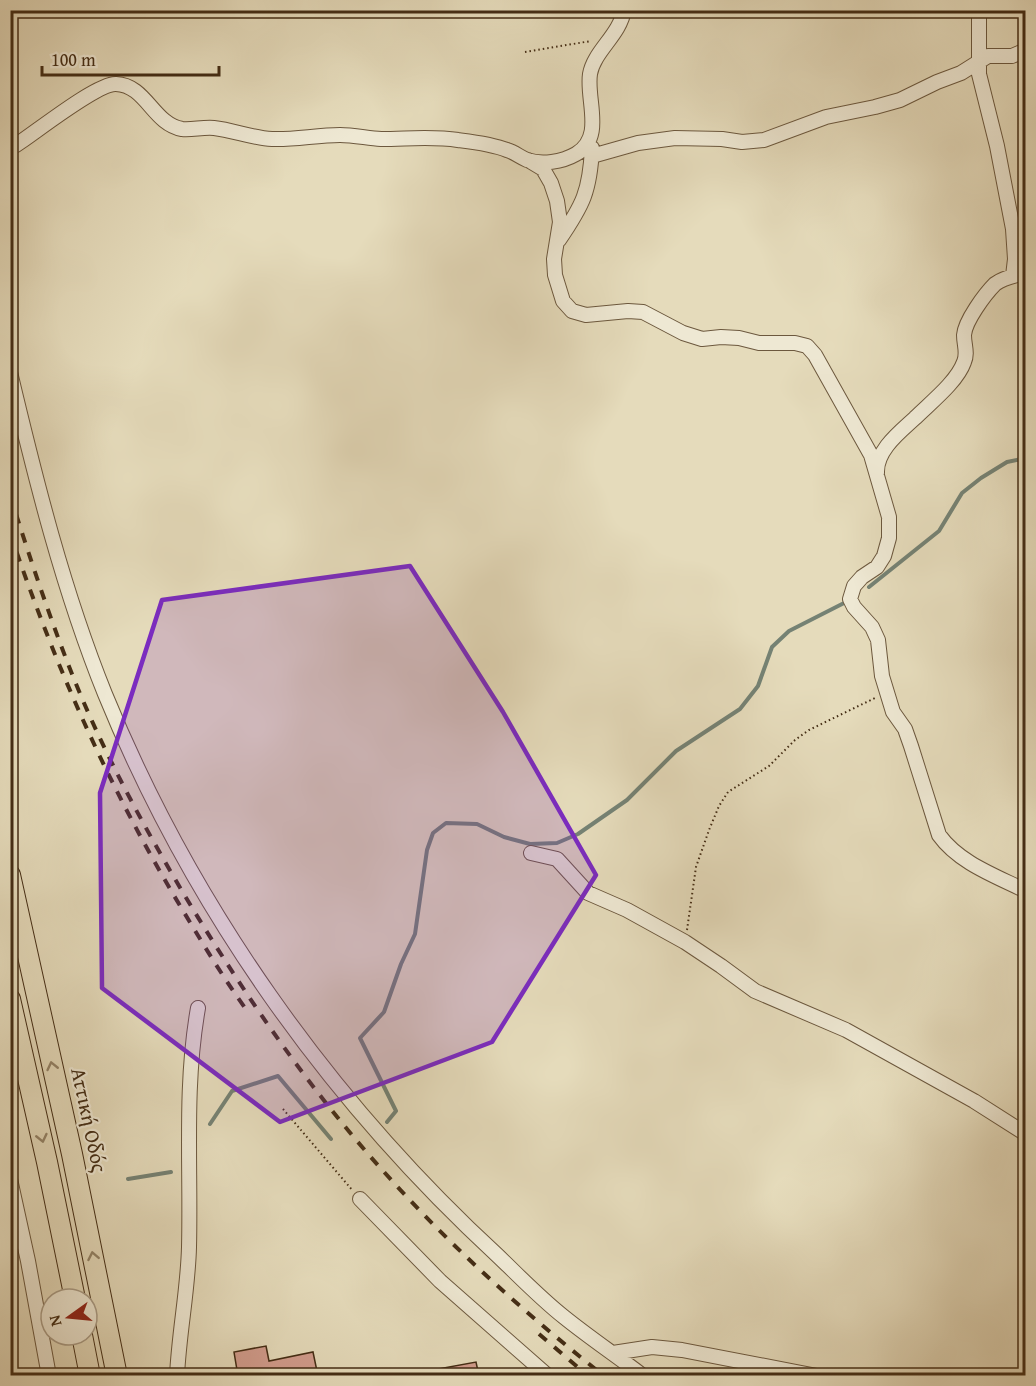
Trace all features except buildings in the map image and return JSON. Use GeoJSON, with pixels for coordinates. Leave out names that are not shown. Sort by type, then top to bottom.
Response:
{"type":"FeatureCollection","features":[{"type":"Feature","properties":{"kind":"highway","name":"Αττική Οδός"},"geometry":{"type":"LineString","coordinates":[[10,875],[72,1154],[117,1376]]}},
{"type":"Feature","properties":{"kind":"highway"},"geometry":{"type":"LineString","coordinates":[[10,999],[73,1287]]}},
{"type":"Feature","properties":{"kind":"highway"},"geometry":{"type":"LineString","coordinates":[[84,1347],[90,1376]]}},
{"type":"Feature","properties":{"kind":"street"},"geometry":{"type":"LineString","coordinates":[[558,242],[587,193],[591,173],[593,126],[590,74],[593,63],[620,24],[624,10]]}},
{"type":"Feature","properties":{"kind":"street"},"geometry":{"type":"LineString","coordinates":[[878,478],[877,466],[881,455],[955,377],[964,364],[967,352],[964,335],[967,324],[997,283],[1019,274],[1014,229],[998,146],[979,74],[979,10]]}},
{"type":"Feature","properties":{"kind":"street"},"geometry":{"type":"LineString","coordinates":[[592,156],[622,147],[675,138],[722,139],[742,142],[764,140],[826,117],[900,100],[967,70],[988,56],[1012,56],[1026,50]]}},
{"type":"Feature","properties":{"kind":"street"},"geometry":{"type":"LineString","coordinates":[[10,147],[87,96],[104,87],[116,84],[130,87],[140,95],[153,112],[168,124],[183,129],[212,128],[271,139],[341,135],[382,139],[424,137],[506,149],[543,169],[551,183],[560,222],[554,259],[555,275],[563,301],[572,311],[586,315],[643,312],[683,333],[702,339],[739,338],[759,343],[795,343],[807,346],[827,376],[871,455],[889,517],[889,538],[884,556],[877,567],[862,577],[854,586],[850,599],[872,627],[878,640],[882,676],[893,712],[908,738],[939,835],[958,856],[1026,891]]}},
{"type":"Feature","properties":{"kind":"street"},"geometry":{"type":"LineString","coordinates":[[528,160],[541,163],[576,154],[589,141],[593,126]]}},
{"type":"Feature","properties":{"kind":"street"},"geometry":{"type":"LineString","coordinates":[[10,372],[41,502],[81,627],[105,693],[137,766],[192,873],[257,976],[306,1046],[412,1172],[472,1232],[563,1316],[643,1376]]}},
{"type":"Feature","properties":{"kind":"street"},"geometry":{"type":"LineString","coordinates":[[859,434],[867,441],[891,442]]}},
{"type":"Feature","properties":{"kind":"street"},"geometry":{"type":"LineString","coordinates":[[531,853],[556,859],[588,893],[627,910],[685,942],[755,991],[846,1030],[974,1101],[1026,1134]]}},
{"type":"Feature","properties":{"kind":"street"},"geometry":{"type":"LineString","coordinates":[[177,1376],[178,1345],[188,1272],[188,1138],[191,1063],[198,1008]]}},
{"type":"Feature","properties":{"kind":"street"},"geometry":{"type":"LineString","coordinates":[[10,1179],[17,1235],[49,1376]]}},
{"type":"Feature","properties":{"kind":"street"},"geometry":{"type":"LineString","coordinates":[[360,1199],[440,1281],[548,1376]]}},
{"type":"Feature","properties":{"kind":"street"},"geometry":{"type":"LineString","coordinates":[[613,1353],[652,1347],[662,1348],[816,1376]]}},
{"type":"Feature","properties":{"kind":"path"},"geometry":{"type":"LineString","coordinates":[[525,52],[587,41],[609,42]]}},
{"type":"Feature","properties":{"kind":"path"},"geometry":{"type":"LineString","coordinates":[[685,942],[696,867],[719,806],[729,792],[769,766],[795,740],[809,730],[868,703],[875,698],[885,684]]}},
{"type":"Feature","properties":{"kind":"path"},"geometry":{"type":"LineString","coordinates":[[283,1109],[360,1199]]}},
{"type":"Feature","properties":{"kind":"highlighted area"},"geometry":{"type":"Polygon","coordinates":[[[410,566],[503,712],[596,875],[492,1042],[280,1122],[102,988],[100,793],[162,600],[410,566]]]}},
{"type":"Feature","properties":{"kind":"waterway"},"geometry":{"type":"LineString","coordinates":[[869,587],[939,531],[962,493],[1007,462],[1026,458]]}},
{"type":"Feature","properties":{"kind":"waterway"},"geometry":{"type":"LineString","coordinates":[[387,1122],[396,1111],[360,1038],[384,1012],[401,964],[415,934],[427,850],[433,833],[446,823],[477,824],[504,837],[530,844],[557,843],[578,834],[627,800],[676,751],[740,709],[758,686],[772,647],[789,631],[846,602]]}},
{"type":"Feature","properties":{"kind":"waterway"},"geometry":{"type":"LineString","coordinates":[[210,1124],[232,1091],[278,1076],[331,1139]]}},
{"type":"Feature","properties":{"kind":"waterway"},"geometry":{"type":"LineString","coordinates":[[128,1179],[171,1172]]}},
{"type":"Feature","properties":{"kind":"railway"},"geometry":{"type":"LineString","coordinates":[[10,495],[64,652],[110,760],[185,896],[254,1005],[330,1108],[410,1200],[490,1279],[604,1376]]}},
{"type":"Feature","properties":{"kind":"railway"},"geometry":{"type":"LineString","coordinates":[[10,533],[65,679],[107,772],[182,909],[248,1012]]}},
{"type":"Feature","properties":{"kind":"railway"},"geometry":{"type":"LineString","coordinates":[[539,1334],[588,1376]]}}]}
